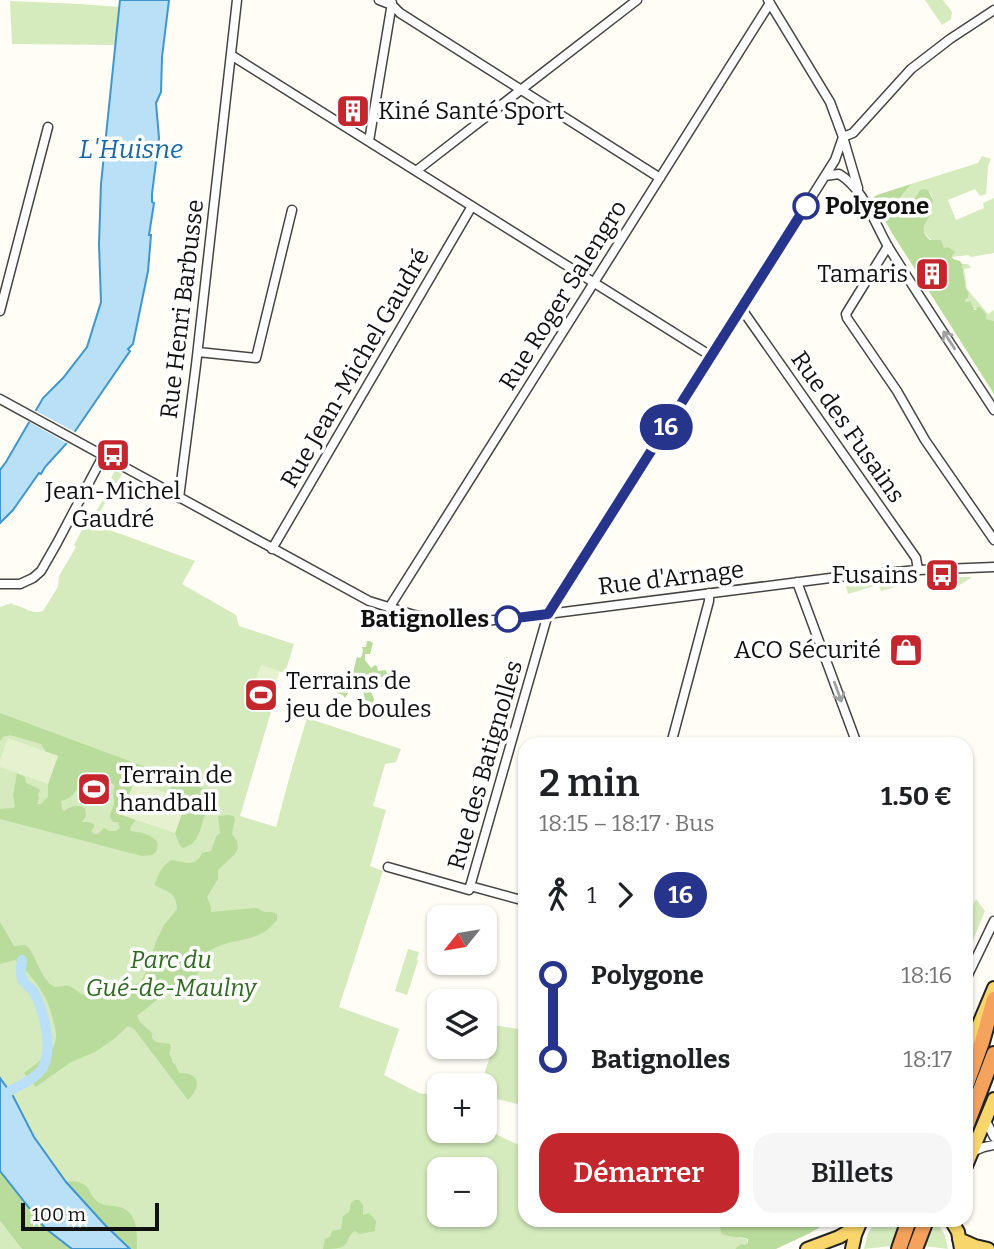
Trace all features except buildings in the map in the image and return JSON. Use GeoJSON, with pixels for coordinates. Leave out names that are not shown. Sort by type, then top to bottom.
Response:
{"type":"FeatureCollection","features":[{"type":"Feature","properties":{"kind":"highway"},"geometry":{"type":"LineString","coordinates":[[973,1067],[994,999]]}},
{"type":"Feature","properties":{"kind":"highway"},"geometry":{"type":"LineString","coordinates":[[973,1109],[994,1054]]}},
{"type":"Feature","properties":{"kind":"highway"},"geometry":{"type":"LineString","coordinates":[[899,1249],[907,1227]]}},
{"type":"Feature","properties":{"kind":"highway"},"geometry":{"type":"LineString","coordinates":[[915,1249],[923,1227]]}},
{"type":"Feature","properties":{"kind":"main road"},"geometry":{"type":"LineString","coordinates":[[973,1038],[994,988]]}},
{"type":"Feature","properties":{"kind":"main road"},"geometry":{"type":"LineString","coordinates":[[973,1150],[994,1099]]}},
{"type":"Feature","properties":{"kind":"main road"},"geometry":{"type":"LineString","coordinates":[[807,1249],[839,1237],[854,1227]]}},
{"type":"Feature","properties":{"kind":"main road"},"geometry":{"type":"LineString","coordinates":[[852,1249],[858,1227]]}},
{"type":"Feature","properties":{"kind":"main road"},"geometry":{"type":"LineString","coordinates":[[954,1227],[960,1244],[967,1243],[988,1249]]}},
{"type":"Feature","properties":{"kind":"street","name":"Rue Henri Barbusse"},"geometry":{"type":"LineString","coordinates":[[179,498],[237,0]]}},
{"type":"Feature","properties":{"kind":"street"},"geometry":{"type":"LineString","coordinates":[[379,0],[394,2]]}},
{"type":"Feature","properties":{"kind":"street"},"geometry":{"type":"LineString","coordinates":[[416,171],[637,0]]}},
{"type":"Feature","properties":{"kind":"street"},"geometry":{"type":"LineString","coordinates":[[769,1],[830,102],[844,137],[859,191],[888,246],[994,410]]}},
{"type":"Feature","properties":{"kind":"street","name":"Rue Roger Salengro"},"geometry":{"type":"LineString","coordinates":[[389,608],[769,1]]}},
{"type":"Feature","properties":{"kind":"street"},"geometry":{"type":"LineString","coordinates":[[369,141],[394,2]]}},
{"type":"Feature","properties":{"kind":"street"},"geometry":{"type":"LineString","coordinates":[[394,2],[400,13],[660,178]]}},
{"type":"Feature","properties":{"kind":"street"},"geometry":{"type":"LineString","coordinates":[[844,137],[853,133],[911,69],[994,9]]}},
{"type":"Feature","properties":{"kind":"street"},"geometry":{"type":"LineString","coordinates":[[231,55],[711,356]]}},
{"type":"Feature","properties":{"kind":"street"},"geometry":{"type":"LineString","coordinates":[[0,310],[48,127]]}},
{"type":"Feature","properties":{"kind":"street","name":"Rue des Batignolles"},"geometry":{"type":"LineString","coordinates":[[388,867],[470,888],[548,614],[835,160],[844,137]]}},
{"type":"Feature","properties":{"kind":"street"},"geometry":{"type":"LineString","coordinates":[[825,176],[839,174],[859,191]]}},
{"type":"Feature","properties":{"kind":"street","name":"Rue Jean-Michel Gaudré"},"geometry":{"type":"LineString","coordinates":[[272,549],[472,206]]}},
{"type":"Feature","properties":{"kind":"street"},"geometry":{"type":"LineString","coordinates":[[198,352],[256,358],[292,210]]}},
{"type":"Feature","properties":{"kind":"street"},"geometry":{"type":"LineString","coordinates":[[888,246],[847,311],[847,318],[897,391],[925,440],[994,540]]}},
{"type":"Feature","properties":{"kind":"street","name":"Rue des Fusains"},"geometry":{"type":"LineString","coordinates":[[741,308],[916,558],[918,570]]}},
{"type":"Feature","properties":{"kind":"street","name":"Rue d'Arnage"},"geometry":{"type":"LineString","coordinates":[[0,399],[369,601],[414,615],[446,621],[508,619],[797,582],[918,570],[994,567]]}},
{"type":"Feature","properties":{"kind":"street"},"geometry":{"type":"LineString","coordinates":[[0,584],[20,584],[30,580],[41,570],[101,455]]}},
{"type":"Feature","properties":{"kind":"street"},"geometry":{"type":"LineString","coordinates":[[797,582],[854,737]]}},
{"type":"Feature","properties":{"kind":"street"},"geometry":{"type":"LineString","coordinates":[[673,737],[709,593]]}},
{"type":"Feature","properties":{"kind":"street"},"geometry":{"type":"LineString","coordinates":[[470,888],[518,899]]}},
{"type":"Feature","properties":{"kind":"street"},"geometry":{"type":"LineString","coordinates":[[973,964],[994,921]]}},
{"type":"Feature","properties":{"kind":"street"},"geometry":{"type":"LineString","coordinates":[[986,1121],[994,1137]]}},
{"type":"Feature","properties":{"kind":"street"},"geometry":{"type":"LineString","coordinates":[[973,1152],[994,1145]]}},
{"type":"Feature","properties":{"kind":"green space"},"geometry":{"type":"Polygon","coordinates":[[[925,0],[943,0],[952,12],[951,19],[942,25],[925,0]]]}},
{"type":"Feature","properties":{"kind":"green space"},"geometry":{"type":"Polygon","coordinates":[[[10,1],[119,7],[115,45],[12,44],[10,1]]]}},
{"type":"Feature","properties":{"kind":"green space"},"geometry":{"type":"Polygon","coordinates":[[[982,156],[991,159],[986,194],[980,196],[975,189],[948,200],[956,220],[984,208],[983,203],[994,198],[994,253],[953,257],[923,230],[925,221],[931,215],[931,194],[923,189],[914,200],[900,198],[911,184],[978,163],[982,156]]]}},
{"type":"Feature","properties":{"kind":"green space"},"geometry":{"type":"Polygon","coordinates":[[[911,184],[900,198],[914,200],[921,190],[928,190],[933,200],[931,215],[924,227],[925,233],[930,240],[941,240],[944,248],[948,247],[955,252],[953,259],[962,264],[966,289],[969,292],[965,302],[971,301],[974,310],[980,307],[986,314],[986,319],[994,321],[994,394],[872,198],[911,184]]]}},
{"type":"Feature","properties":{"kind":"green space"},"geometry":{"type":"Polygon","coordinates":[[[962,264],[968,264],[971,268],[964,269],[967,289],[988,314],[994,310],[994,321],[985,319],[986,314],[980,307],[974,310],[971,301],[965,302],[969,292],[966,289],[962,264]]]}},
{"type":"Feature","properties":{"kind":"green space","name":"Parc du Gué-de-Maulny"},"geometry":{"type":"Polygon","coordinates":[[[115,470],[122,474],[93,524],[195,561],[182,584],[236,615],[239,626],[294,644],[285,673],[261,666],[248,703],[271,712],[240,816],[276,827],[307,718],[401,749],[396,762],[385,764],[373,806],[386,810],[370,866],[383,871],[339,1007],[399,1029],[384,1075],[419,1093],[427,1094],[427,1143],[497,1143],[497,1135],[518,1145],[518,1227],[726,1227],[737,1237],[747,1239],[748,1243],[735,1249],[130,1249],[105,1225],[66,1182],[34,1137],[13,1096],[0,1078],[0,607],[12,603],[31,611],[43,611],[58,587],[59,576],[76,547],[74,545],[83,528],[86,529],[104,498],[115,470]]]}},
{"type":"Feature","properties":{"kind":"green space"},"geometry":{"type":"Polygon","coordinates":[[[934,577],[972,577],[962,584],[948,587],[934,577]]]}},
{"type":"Feature","properties":{"kind":"green space"},"geometry":{"type":"Polygon","coordinates":[[[895,580],[902,585],[881,591],[879,586],[874,586],[848,594],[846,586],[876,583],[895,580]]]}},
{"type":"Feature","properties":{"kind":"green space"},"geometry":{"type":"Polygon","coordinates":[[[367,641],[373,643],[370,654],[365,655],[365,660],[371,668],[375,665],[378,671],[385,670],[388,674],[385,678],[378,676],[372,679],[372,683],[381,684],[383,687],[378,686],[371,692],[373,703],[365,701],[361,686],[351,687],[345,698],[335,689],[347,678],[351,680],[357,657],[361,658],[362,647],[366,647],[367,641]]]}},
{"type":"Feature","properties":{"kind":"green space","name":"Terrains de jeu de boules"},"geometry":{"type":"Polygon","coordinates":[[[261,665],[280,671],[267,710],[247,704],[261,665]]]}},
{"type":"Feature","properties":{"kind":"green space"},"geometry":{"type":"Polygon","coordinates":[[[0,713],[213,792],[213,803],[205,814],[195,840],[183,848],[175,833],[186,800],[172,795],[171,782],[153,774],[145,777],[142,785],[134,782],[122,815],[136,820],[130,831],[150,836],[158,844],[152,855],[142,856],[0,819],[0,809],[15,807],[13,795],[17,773],[25,777],[26,783],[39,789],[37,804],[41,804],[48,797],[48,784],[58,756],[46,752],[41,744],[10,735],[0,741],[0,713]],[[84,774],[73,794],[61,801],[62,809],[64,811],[77,806],[85,808],[86,816],[82,822],[94,824],[91,831],[94,834],[104,828],[116,831],[120,828],[118,822],[113,822],[110,817],[115,786],[84,774]]]}},
{"type":"Feature","properties":{"kind":"green space","name":"Terrain de handball"},"geometry":{"type":"Polygon","coordinates":[[[8,738],[58,756],[48,784],[0,767],[8,738]]]}},
{"type":"Feature","properties":{"kind":"green space","name":"Terrain de handball"},"geometry":{"type":"Polygon","coordinates":[[[83,773],[112,784],[105,803],[76,793],[83,773]]]}},
{"type":"Feature","properties":{"kind":"green space"},"geometry":{"type":"Polygon","coordinates":[[[134,782],[187,800],[175,833],[122,815],[134,782]]]}},
{"type":"Feature","properties":{"kind":"green space"},"geometry":{"type":"Polygon","coordinates":[[[218,816],[234,816],[235,819],[232,834],[238,848],[218,870],[218,879],[207,897],[211,912],[257,908],[277,914],[277,920],[256,936],[214,948],[200,963],[197,976],[180,981],[137,1016],[156,1042],[170,1044],[169,1054],[179,1073],[195,1078],[197,1085],[192,1095],[188,1100],[134,1029],[128,1026],[95,1052],[71,1062],[36,1087],[24,1073],[53,1047],[55,1027],[44,995],[28,973],[15,960],[0,964],[0,922],[14,946],[28,947],[44,977],[53,986],[69,986],[85,995],[109,988],[118,997],[141,981],[164,925],[177,909],[173,896],[155,885],[160,871],[171,860],[192,863],[202,853],[211,851],[220,833],[218,816]]]}},
{"type":"Feature","properties":{"kind":"green space"},"geometry":{"type":"Polygon","coordinates":[[[976,899],[985,911],[973,940],[973,906],[976,899]]]}},
{"type":"Feature","properties":{"kind":"green space"},"geometry":{"type":"Polygon","coordinates":[[[408,949],[419,952],[407,995],[395,991],[408,949]]]}},
{"type":"Feature","properties":{"kind":"green space"},"geometry":{"type":"Polygon","coordinates":[[[497,1026],[518,1029],[518,1104],[497,1099],[497,1073],[484,1073],[489,1059],[497,1059],[497,1026]]]}},
{"type":"Feature","properties":{"kind":"green space"},"geometry":{"type":"Polygon","coordinates":[[[0,1171],[45,1228],[72,1249],[22,1249],[0,1221],[0,1171]]]}},
{"type":"Feature","properties":{"kind":"green space"},"geometry":{"type":"Polygon","coordinates":[[[73,1181],[86,1186],[100,1203],[125,1209],[130,1213],[135,1224],[137,1249],[130,1249],[66,1182],[73,1181]]]}},
{"type":"Feature","properties":{"kind":"green space"},"geometry":{"type":"Polygon","coordinates":[[[355,1200],[359,1200],[363,1205],[363,1215],[369,1213],[376,1221],[375,1231],[360,1234],[355,1231],[343,1246],[323,1249],[325,1239],[330,1237],[332,1231],[341,1229],[343,1216],[355,1200]]]}},
{"type":"Feature","properties":{"kind":"green space"},"geometry":{"type":"Polygon","coordinates":[[[0,1221],[22,1249],[0,1249],[0,1221]]]}},
{"type":"Feature","properties":{"kind":"green space"},"geometry":{"type":"Polygon","coordinates":[[[820,1227],[776,1249],[735,1249],[748,1243],[748,1239],[722,1234],[720,1229],[820,1227]]]}},
{"type":"Feature","properties":{"kind":"green space"},"geometry":{"type":"Polygon","coordinates":[[[872,1227],[940,1227],[945,1235],[948,1249],[909,1244],[864,1249],[872,1227]]]}},
{"type":"Feature","properties":{"kind":"water","name":"L'Huisne"},"geometry":{"type":"Polygon","coordinates":[[[120,0],[169,0],[161,92],[156,103],[159,138],[152,194],[154,203],[149,235],[148,271],[133,344],[67,443],[41,474],[39,473],[13,510],[0,523],[0,470],[43,398],[87,347],[101,302],[101,184],[120,0]]]}},
{"type":"Feature","properties":{"kind":"water"},"geometry":{"type":"Polygon","coordinates":[[[0,1078],[13,1096],[34,1137],[66,1182],[130,1249],[72,1249],[45,1228],[0,1171],[0,1078]]]}},
{"type":"Feature","properties":{"kind":"pier"},"geometry":{"type":"Polygon","coordinates":[[[32,409],[77,433],[70,445],[26,420],[32,409]]]}},
{"type":"Feature","properties":{"kind":"waterway"},"geometry":{"type":"LineString","coordinates":[[10,1091],[39,1073],[46,1061],[47,1052],[42,1011],[35,994],[21,977],[22,960]]}},
{"type":"Feature","properties":{"kind":"bus line","name":"16"},"geometry":{"type":"LineString","coordinates":[[508,619],[548,614],[806,206]]}},
{"type":"Feature","properties":{"kind":"place","name":"Kiné Santé Sport"},"geometry":{"type":"Point","coordinates":[353,111]}},
{"type":"Feature","properties":{"kind":"place","name":"Polygone"},"geometry":{"type":"Point","coordinates":[806,206]}},
{"type":"Feature","properties":{"kind":"place","name":"Tamaris"},"geometry":{"type":"Point","coordinates":[932,274]}},
{"type":"Feature","properties":{"kind":"place","name":"Jean-Michel Gaudré"},"geometry":{"type":"Point","coordinates":[113,455]}},
{"type":"Feature","properties":{"kind":"place","name":"Fusains"},"geometry":{"type":"Point","coordinates":[942,575]}},
{"type":"Feature","properties":{"kind":"place","name":"Batignolles"},"geometry":{"type":"Point","coordinates":[508,619]}},
{"type":"Feature","properties":{"kind":"place","name":"ACO Sécurité"},"geometry":{"type":"Point","coordinates":[906,650]}},
{"type":"Feature","properties":{"kind":"place","name":"Terrains de jeu de boules"},"geometry":{"type":"Point","coordinates":[261,695]}},
{"type":"Feature","properties":{"kind":"place","name":"Terrain de handball"},"geometry":{"type":"Point","coordinates":[94,789]}}]}
